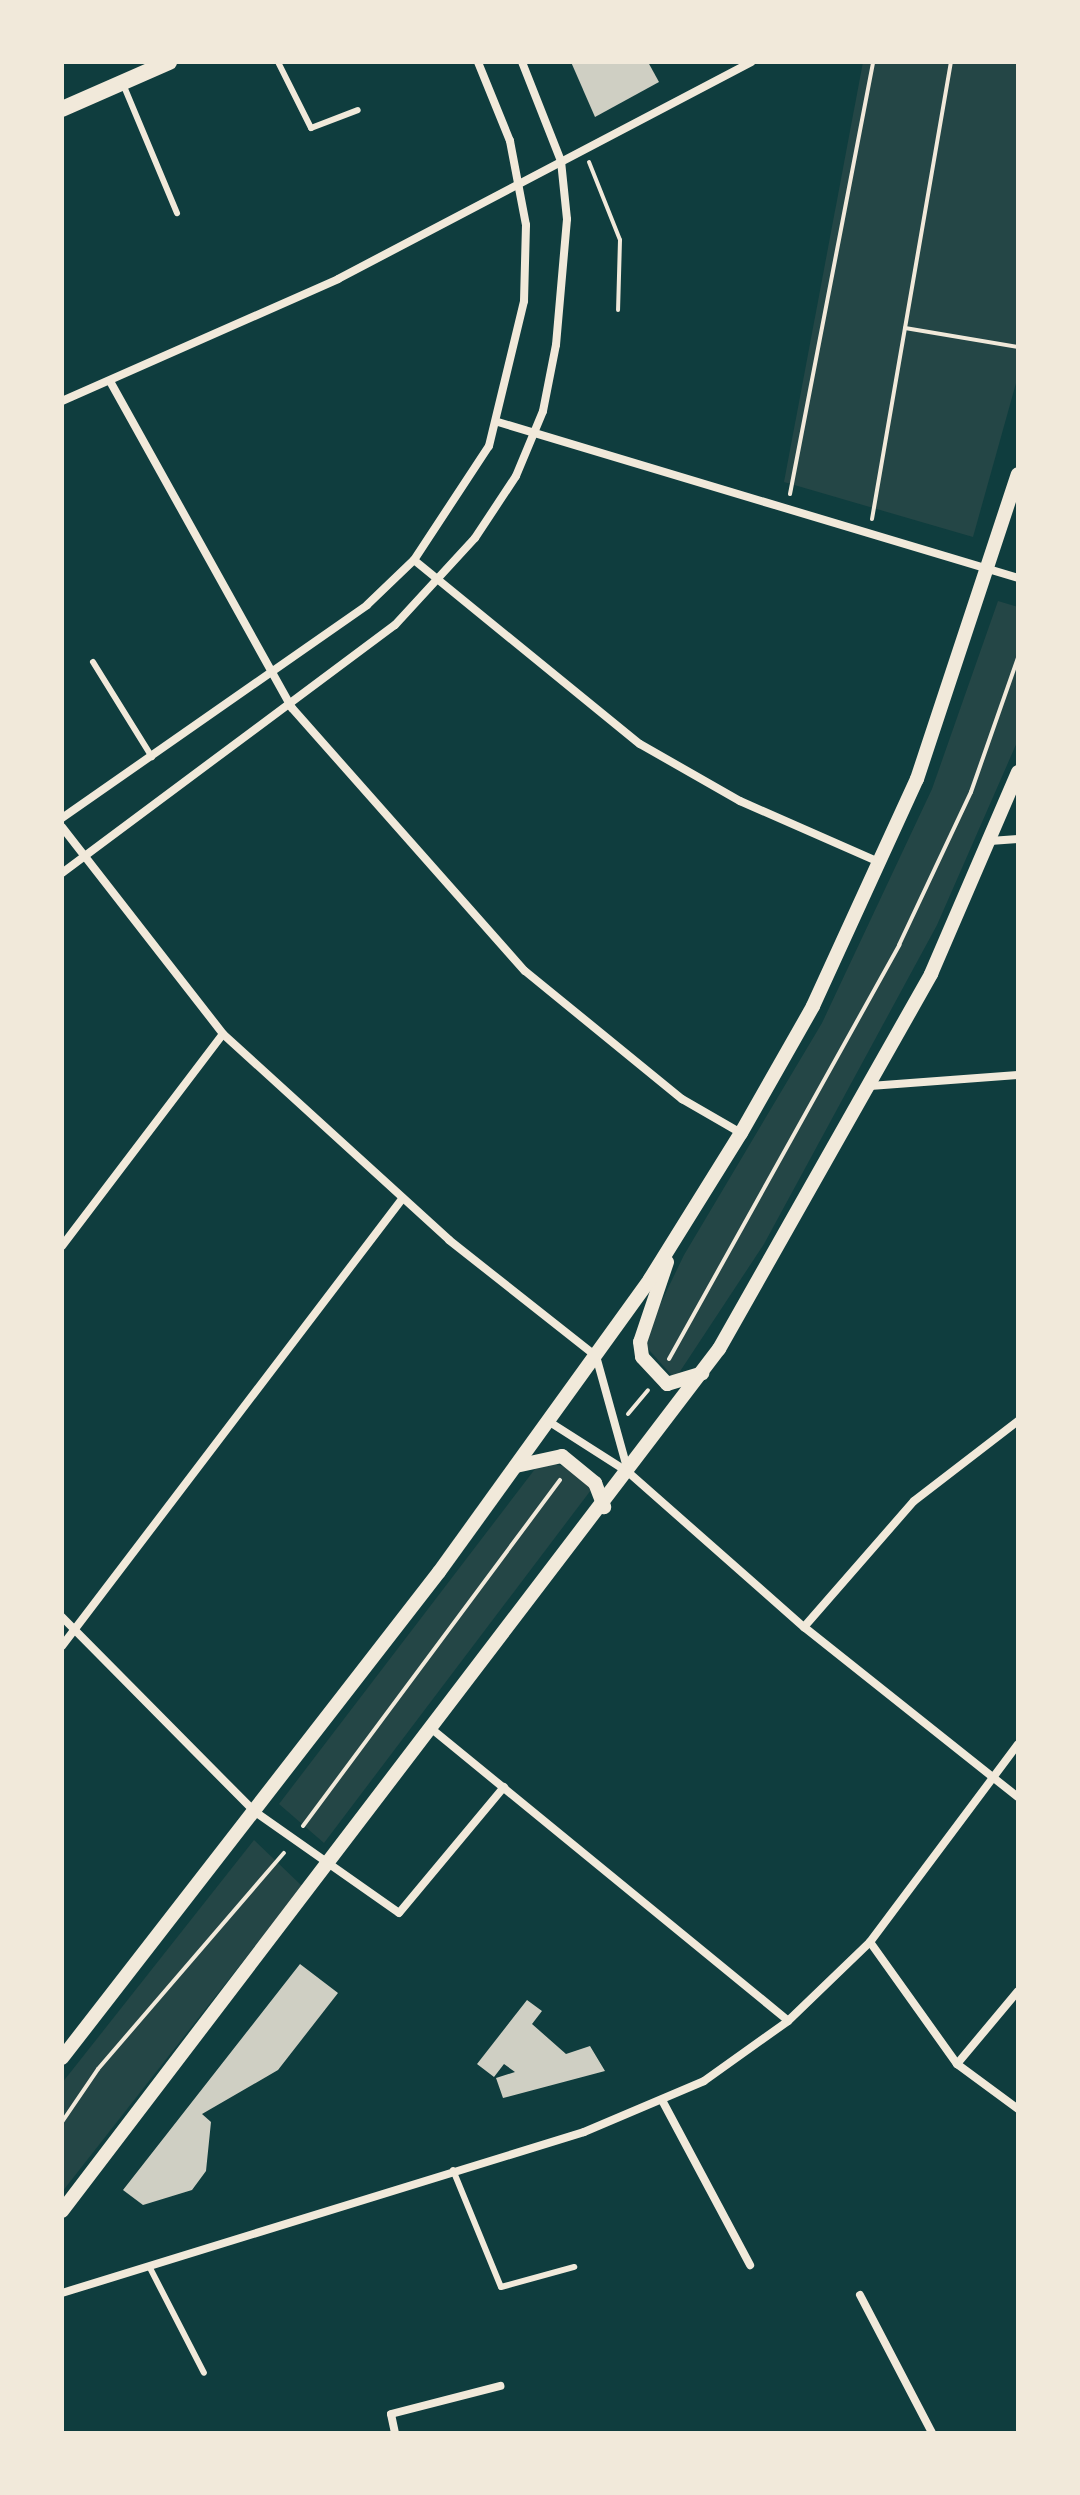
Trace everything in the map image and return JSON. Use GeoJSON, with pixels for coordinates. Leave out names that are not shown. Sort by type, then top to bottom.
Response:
{"type":"FeatureCollection","features":[{"type":"Feature","properties":{"kind":"main road"},"geometry":{"type":"LineString","coordinates":[[62,109],[169,62]]}},
{"type":"Feature","properties":{"kind":"street"},"geometry":{"type":"LineString","coordinates":[[62,818],[271,677],[414,560],[457,503],[498,422],[524,301],[520,184],[478,62]]}},
{"type":"Feature","properties":{"kind":"street"},"geometry":{"type":"LineString","coordinates":[[62,873],[84,853],[292,708],[439,581],[516,476],[536,433],[564,280],[561,161],[522,62]]}},
{"type":"Feature","properties":{"kind":"street"},"geometry":{"type":"LineString","coordinates":[[62,401],[111,383],[338,279],[752,62]]}},
{"type":"Feature","properties":{"kind":"street"},"geometry":{"type":"LineString","coordinates":[[111,383],[271,677],[292,708],[525,971],[682,1099],[741,1133]]}},
{"type":"Feature","properties":{"kind":"street"},"geometry":{"type":"LineString","coordinates":[[498,422],[1018,578]]}},
{"type":"Feature","properties":{"kind":"street"},"geometry":{"type":"LineString","coordinates":[[62,2058],[516,1466],[672,1246],[741,1133],[881,863],[953,685],[1018,474]]}},
{"type":"Feature","properties":{"kind":"street"},"geometry":{"type":"LineString","coordinates":[[414,560],[640,744],[740,801],[881,863]]}},
{"type":"Feature","properties":{"kind":"street"},"geometry":{"type":"LineString","coordinates":[[62,2211],[330,1867],[702,1373],[796,1224],[870,1086],[990,841],[1018,772]]}},
{"type":"Feature","properties":{"kind":"street"},"geometry":{"type":"LineString","coordinates":[[62,827],[223,1034],[402,1199],[596,1356],[628,1472]]}},
{"type":"Feature","properties":{"kind":"street"},"geometry":{"type":"LineString","coordinates":[[990,841],[1018,839]]}},
{"type":"Feature","properties":{"kind":"street"},"geometry":{"type":"LineString","coordinates":[[62,1246],[223,1034]]}},
{"type":"Feature","properties":{"kind":"street"},"geometry":{"type":"LineString","coordinates":[[870,1086],[1018,1075]]}},
{"type":"Feature","properties":{"kind":"street"},"geometry":{"type":"LineString","coordinates":[[62,1646],[402,1199]]}},
{"type":"Feature","properties":{"kind":"street"},"geometry":{"type":"LineString","coordinates":[[672,1246],[640,1342],[644,1362],[670,1384],[702,1373]]}},
{"type":"Feature","properties":{"kind":"street"},"geometry":{"type":"LineString","coordinates":[[548,1421],[628,1472],[804,1627],[1018,1797]]}},
{"type":"Feature","properties":{"kind":"street"},"geometry":{"type":"LineString","coordinates":[[804,1627],[914,1501],[1018,1421]]}},
{"type":"Feature","properties":{"kind":"street"},"geometry":{"type":"LineString","coordinates":[[516,1466],[554,1456],[572,1463],[595,1483],[604,1507]]}},
{"type":"Feature","properties":{"kind":"street"},"geometry":{"type":"LineString","coordinates":[[62,1617],[254,1811],[399,1913],[407,1911],[504,1787]]}},
{"type":"Feature","properties":{"kind":"street"},"geometry":{"type":"LineString","coordinates":[[433,1730],[788,2021]]}},
{"type":"Feature","properties":{"kind":"street"},"geometry":{"type":"LineString","coordinates":[[62,2293],[663,2102],[747,2054],[788,2021],[870,1942],[989,1774],[1018,1744]]}},
{"type":"Feature","properties":{"kind":"street"},"geometry":{"type":"LineString","coordinates":[[870,1942],[957,2064],[1018,2109]]}},
{"type":"Feature","properties":{"kind":"street"},"geometry":{"type":"LineString","coordinates":[[957,2064],[1018,1991]]}},
{"type":"Feature","properties":{"kind":"street"},"geometry":{"type":"LineString","coordinates":[[663,2102],[750,2265]]}},
{"type":"Feature","properties":{"kind":"street"},"geometry":{"type":"LineString","coordinates":[[860,2295],[932,2433]]}},
{"type":"Feature","properties":{"kind":"street"},"geometry":{"type":"LineString","coordinates":[[395,2433],[391,2414],[500,2386]]}},
{"type":"Feature","properties":{"kind":"lane"},"geometry":{"type":"LineString","coordinates":[[288,62],[278,64],[311,128],[358,110]]}},
{"type":"Feature","properties":{"kind":"lane"},"geometry":{"type":"LineString","coordinates":[[123,83],[177,213]]}},
{"type":"Feature","properties":{"kind":"lane"},"geometry":{"type":"LineString","coordinates":[[93,662],[152,757]]}},
{"type":"Feature","properties":{"kind":"lane"},"geometry":{"type":"LineString","coordinates":[[453,2170],[501,2287],[574,2267]]}},
{"type":"Feature","properties":{"kind":"lane"},"geometry":{"type":"LineString","coordinates":[[149,2266],[204,2373]]}},
{"type":"Feature","properties":{"kind":"path"},"geometry":{"type":"LineString","coordinates":[[787,508],[873,62]]}},
{"type":"Feature","properties":{"kind":"path"},"geometry":{"type":"LineString","coordinates":[[869,533],[951,62]]}},
{"type":"Feature","properties":{"kind":"path"},"geometry":{"type":"LineString","coordinates":[[584,149],[620,240],[618,310]]}},
{"type":"Feature","properties":{"kind":"path"},"geometry":{"type":"LineString","coordinates":[[905,328],[1018,347]]}},
{"type":"Feature","properties":{"kind":"path"},"geometry":{"type":"LineString","coordinates":[[616,1428],[658,1375],[899,945],[971,792],[1018,658]]}},
{"type":"Feature","properties":{"kind":"path"},"geometry":{"type":"LineString","coordinates":[[62,2122],[293,1840],[572,1463]]}},
{"type":"Feature","properties":{"kind":"shaded area"},"geometry":{"type":"Polygon","coordinates":[[[863,62],[1018,62],[1018,376],[973,537],[784,482],[863,62]]]}},
{"type":"Feature","properties":{"kind":"shaded area"},"geometry":{"type":"Polygon","coordinates":[[[998,601],[1018,607],[1018,740],[937,925],[764,1244],[675,1379],[642,1342],[684,1255],[822,1023],[932,789],[998,601]]]}},
{"type":"Feature","properties":{"kind":"shaded area"},"geometry":{"type":"Polygon","coordinates":[[[554,1464],[575,1469],[594,1486],[324,1843],[279,1804],[535,1469],[554,1464]]]}},
{"type":"Feature","properties":{"kind":"shaded area"},"geometry":{"type":"Polygon","coordinates":[[[254,1840],[302,1886],[62,2192],[62,2083],[254,1840]]]}},
{"type":"Feature","properties":{"kind":"building"},"geometry":{"type":"Polygon","coordinates":[[[571,62],[648,62],[659,82],[595,117],[571,62]]]}},
{"type":"Feature","properties":{"kind":"building"},"geometry":{"type":"Polygon","coordinates":[[[300,1964],[338,1993],[278,2070],[202,2114],[211,2122],[206,2171],[192,2190],[143,2205],[123,2190],[300,1964]]]}},
{"type":"Feature","properties":{"kind":"building"},"geometry":{"type":"Polygon","coordinates":[[[527,2000],[542,2011],[532,2024],[566,2054],[590,2046],[605,2071],[503,2098],[496,2078],[515,2072],[504,2064],[494,2077],[477,2064],[527,2000]]]}}]}
